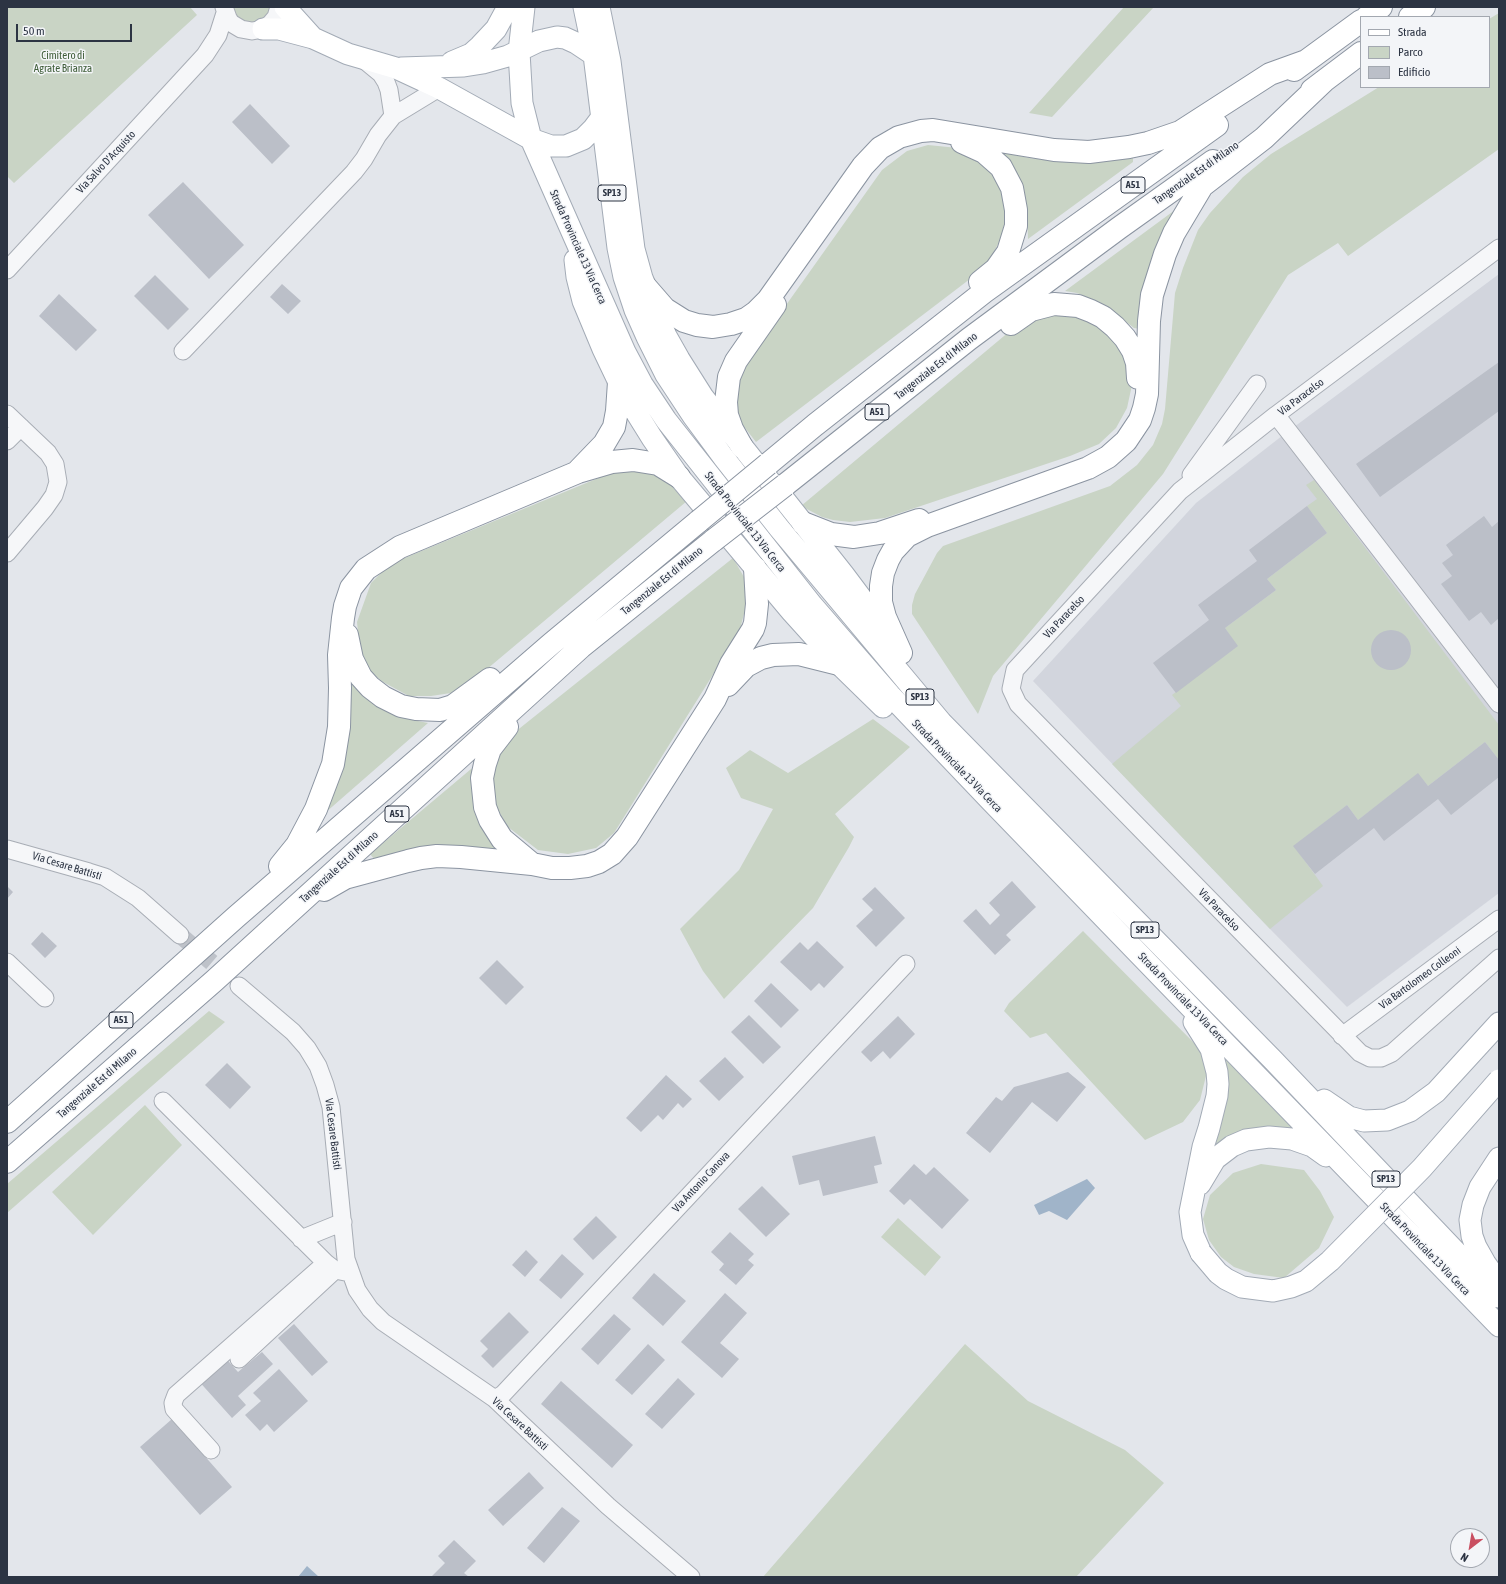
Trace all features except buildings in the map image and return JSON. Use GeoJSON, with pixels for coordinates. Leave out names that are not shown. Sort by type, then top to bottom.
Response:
{"type":"FeatureCollection","features":[{"type":"Feature","properties":{"kind":"highway"},"geometry":{"type":"LineString","coordinates":[[1368,16],[1381,7]]}},
{"type":"Feature","properties":{"kind":"highway"},"geometry":{"type":"LineString","coordinates":[[1411,16],[1424,7]]}},
{"type":"Feature","properties":{"kind":"highway","name":"Tangenziale Est di Milano"},"geometry":{"type":"LineString","coordinates":[[7,1122],[236,917],[550,644],[815,425],[991,288],[1360,23]]}},
{"type":"Feature","properties":{"kind":"highway","name":"Tangenziale Est di Milano"},"geometry":{"type":"LineString","coordinates":[[7,1162],[214,981],[581,647],[969,339],[1119,228],[1360,54]]}},
{"type":"Feature","properties":{"kind":"highway"},"geometry":{"type":"LineString","coordinates":[[645,286],[665,309],[684,321],[697,325],[713,327],[731,324],[752,315],[765,304],[863,166],[880,148],[899,137],[915,132],[934,130],[1054,150],[1089,152],[1119,149],[1148,143],[1180,132],[1270,74],[1306,61]]}},
{"type":"Feature","properties":{"kind":"highway"},"geometry":{"type":"LineString","coordinates":[[901,652],[885,617],[881,602],[883,573],[893,551],[907,536],[927,526],[1088,468],[1108,457],[1122,446],[1133,432],[1144,408],[1147,394],[1149,326],[1152,295],[1165,254],[1184,216],[1205,183],[1264,138],[1324,81]]}},
{"type":"Feature","properties":{"kind":"highway"},"geometry":{"type":"LineString","coordinates":[[742,447],[730,422],[727,408],[729,377],[733,366],[870,171],[887,154],[907,144],[920,140],[932,139],[961,141],[974,146],[990,156],[1005,173],[1012,188],[1016,210],[1016,226],[1014,235],[1008,252],[996,269],[924,325],[908,353]]}},
{"type":"Feature","properties":{"kind":"highway"},"geometry":{"type":"LineString","coordinates":[[803,523],[839,536],[866,536],[894,529],[1095,456],[1119,436],[1136,405],[1138,378],[1137,363],[1133,351],[1125,338],[1115,327],[1103,317],[1091,311],[1078,306],[1064,304],[1042,306],[1024,314],[998,333],[969,339]]}},
{"type":"Feature","properties":{"kind":"highway"},"geometry":{"type":"LineString","coordinates":[[578,472],[604,444],[611,433],[616,422],[619,382]]}},
{"type":"Feature","properties":{"kind":"highway"},"geometry":{"type":"LineString","coordinates":[[236,917],[297,845],[316,809],[328,780],[333,764],[338,727],[340,688],[339,655],[345,606],[351,588],[366,569],[400,547],[578,472],[612,462],[633,460],[658,464],[680,477]]}},
{"type":"Feature","properties":{"kind":"highway"},"geometry":{"type":"LineString","coordinates":[[214,981],[318,894],[346,878],[408,860],[437,856],[532,864],[552,868],[578,868],[599,862],[612,854],[628,837],[715,699],[731,664],[755,623],[757,604],[755,568]]}},
{"type":"Feature","properties":{"kind":"highway"},"geometry":{"type":"LineString","coordinates":[[343,618],[352,659],[361,677],[370,687],[390,702],[416,709],[440,710],[453,706],[524,652],[550,644]]}},
{"type":"Feature","properties":{"kind":"highway"},"geometry":{"type":"LineString","coordinates":[[532,864],[502,839],[490,820],[485,807],[482,792],[482,778],[485,764],[490,749],[512,721],[541,693],[581,647]]}},
{"type":"Feature","properties":{"kind":"highway"},"geometry":{"type":"LineString","coordinates":[[715,699],[740,671],[750,664],[766,657],[779,654],[799,654],[839,664]]}},
{"type":"Feature","properties":{"kind":"main road"},"geometry":{"type":"LineString","coordinates":[[285,7],[313,38]]}},
{"type":"Feature","properties":{"kind":"main road"},"geometry":{"type":"LineString","coordinates":[[439,67],[471,54],[496,28],[508,7]]}},
{"type":"Feature","properties":{"kind":"main road","name":"Strada Provinciale 13 Via Cerca"},"geometry":{"type":"LineString","coordinates":[[524,7],[519,52],[522,102],[531,139],[625,352],[642,384],[666,420],[812,605],[890,696],[1499,1326]]}},
{"type":"Feature","properties":{"kind":"main road","name":"Strada Provinciale 13 Via Cerca"},"geometry":{"type":"LineString","coordinates":[[584,7],[594,55],[618,248],[624,277],[643,328],[670,381],[724,458],[779,528],[941,722],[1273,1060],[1499,1297]]}},
{"type":"Feature","properties":{"kind":"main road"},"geometry":{"type":"LineString","coordinates":[[599,7],[610,61],[632,237],[640,272],[666,336],[703,397],[871,610],[948,714],[1017,799]]}},
{"type":"Feature","properties":{"kind":"main road"},"geometry":{"type":"LineString","coordinates":[[255,30],[279,29],[313,38],[364,60],[396,68],[439,88],[531,139],[555,146],[575,144],[588,135],[602,117]]}},
{"type":"Feature","properties":{"kind":"main road"},"geometry":{"type":"LineString","coordinates":[[396,68],[474,65],[519,52],[540,41],[560,37],[576,43],[594,55]]}},
{"type":"Feature","properties":{"kind":"main road"},"geometry":{"type":"LineString","coordinates":[[574,237],[577,277],[583,301],[619,382],[652,438],[680,477],[792,612],[839,664],[887,710],[971,780]]}},
{"type":"Feature","properties":{"kind":"main road"},"geometry":{"type":"LineString","coordinates":[[1178,993],[1211,1049],[1217,1072],[1218,1084],[1217,1096],[1209,1128],[1202,1147],[1191,1201],[1191,1226],[1196,1243],[1201,1253],[1226,1279],[1242,1287],[1273,1291],[1291,1287],[1306,1280],[1330,1261],[1422,1168],[1499,1080]]}},
{"type":"Feature","properties":{"kind":"main road"},"geometry":{"type":"LineString","coordinates":[[1273,1060],[1329,1104],[1349,1117],[1369,1121],[1387,1120],[1410,1111],[1430,1097],[1499,1023]]}},
{"type":"Feature","properties":{"kind":"main road"},"geometry":{"type":"LineString","coordinates":[[1191,1201],[1204,1177],[1216,1160],[1232,1146],[1254,1138],[1284,1138],[1305,1143],[1325,1155],[1357,1179]]}},
{"type":"Feature","properties":{"kind":"main road"},"geometry":{"type":"LineString","coordinates":[[1499,1158],[1480,1187],[1473,1205],[1470,1220],[1472,1236],[1476,1247],[1485,1263],[1499,1282]]}},
{"type":"Feature","properties":{"kind":"street"},"geometry":{"type":"LineString","coordinates":[[224,9],[231,23],[236,27],[255,30],[273,20],[278,7]]}},
{"type":"Feature","properties":{"kind":"street","name":"Via Salvo D'Acquisto"},"geometry":{"type":"LineString","coordinates":[[7,270],[205,55],[218,35],[224,9]]}},
{"type":"Feature","properties":{"kind":"street","name":"Via Salvo D'Acquisto"},"geometry":{"type":"LineString","coordinates":[[205,55],[234,35],[255,30]]}},
{"type":"Feature","properties":{"kind":"street"},"geometry":{"type":"LineString","coordinates":[[364,60],[381,74],[386,82],[389,90],[393,116]]}},
{"type":"Feature","properties":{"kind":"street"},"geometry":{"type":"LineString","coordinates":[[183,351],[354,172],[364,159],[378,135],[393,116],[439,88]]}},
{"type":"Feature","properties":{"kind":"street","name":"Via Paracelso"},"geometry":{"type":"LineString","coordinates":[[1499,248],[1276,415],[1180,491],[1015,670],[1011,689],[1018,704],[1342,1036],[1364,1056],[1375,1058],[1388,1056],[1398,1049],[1499,958]]}},
{"type":"Feature","properties":{"kind":"street"},"geometry":{"type":"LineString","coordinates":[[1180,491],[1257,384]]}},
{"type":"Feature","properties":{"kind":"street"},"geometry":{"type":"LineString","coordinates":[[7,414],[48,453],[55,464],[58,482],[54,495],[45,508],[7,553]]}},
{"type":"Feature","properties":{"kind":"street"},"geometry":{"type":"LineString","coordinates":[[1276,415],[1499,704]]}},
{"type":"Feature","properties":{"kind":"street"},"geometry":{"type":"LineString","coordinates":[[7,441],[21,427]]}},
{"type":"Feature","properties":{"kind":"street","name":"Via Cesare Battisti"},"geometry":{"type":"LineString","coordinates":[[7,849],[105,877],[138,898],[180,935]]}},
{"type":"Feature","properties":{"kind":"street","name":"Via Bartolomeo Colleoni"},"geometry":{"type":"LineString","coordinates":[[1342,1036],[1499,920]]}},
{"type":"Feature","properties":{"kind":"street"},"geometry":{"type":"LineString","coordinates":[[7,962],[45,998]]}},
{"type":"Feature","properties":{"kind":"street","name":"Via Antonio Canova"},"geometry":{"type":"LineString","coordinates":[[495,1399],[508,1388],[906,964]]}},
{"type":"Feature","properties":{"kind":"street","name":"Via Cesare Battisti"},"geometry":{"type":"LineString","coordinates":[[238,986],[292,1032],[307,1048],[318,1066],[325,1085],[331,1107],[346,1259],[337,1269]]}},
{"type":"Feature","properties":{"kind":"street","name":"Via Cesare Battisti"},"geometry":{"type":"LineString","coordinates":[[163,1101],[301,1239],[337,1269],[357,1290],[370,1308],[383,1322],[495,1399],[608,1506],[692,1577]]}},
{"type":"Feature","properties":{"kind":"street"},"geometry":{"type":"LineString","coordinates":[[301,1239],[343,1222]]}},
{"type":"Feature","properties":{"kind":"street"},"geometry":{"type":"LineString","coordinates":[[239,1359],[337,1269]]}},
{"type":"Feature","properties":{"kind":"street"},"geometry":{"type":"LineString","coordinates":[[211,1450],[174,1409],[173,1403],[176,1395],[337,1269]]}},
{"type":"Feature","properties":{"kind":"shaded area"},"geometry":{"type":"Polygon","coordinates":[[[1499,274],[1499,893],[1347,1007],[1270,929],[1033,681],[1196,503],[1278,439],[1499,274]]]}},
{"type":"Feature","properties":{"kind":"green space","name":"Cimitero di Agrate Brianza"},"geometry":{"type":"Polygon","coordinates":[[[7,7],[190,7],[197,15],[14,183],[7,176],[7,7]]]}},
{"type":"Feature","properties":{"kind":"green space"},"geometry":{"type":"Polygon","coordinates":[[[231,7],[271,7],[271,10],[262,21],[248,24],[236,17],[231,7]]]}},
{"type":"Feature","properties":{"kind":"green space"},"geometry":{"type":"Polygon","coordinates":[[[1124,7],[1154,7],[1052,117],[1029,113],[1124,7]]]}},
{"type":"Feature","properties":{"kind":"green space"},"geometry":{"type":"Polygon","coordinates":[[[1499,13],[1499,149],[1348,256],[1338,243],[1288,275],[1163,474],[993,676],[978,714],[912,614],[912,605],[915,594],[937,553],[943,546],[1110,486],[1137,465],[1153,445],[1162,424],[1165,409],[1175,293],[1198,230],[1210,213],[1243,177],[1271,154],[1377,88],[1490,88],[1490,18],[1499,13]]]}},
{"type":"Feature","properties":{"kind":"green space"},"geometry":{"type":"Polygon","coordinates":[[[928,145],[958,148],[989,168],[1007,202],[1005,224],[1000,240],[987,266],[756,442],[738,419],[736,402],[738,381],[752,353],[882,170],[907,151],[928,145]]]}},
{"type":"Feature","properties":{"kind":"green space"},"geometry":{"type":"Polygon","coordinates":[[[1002,152],[1029,158],[1062,162],[1090,163],[1133,158],[1133,162],[1028,239],[1027,212],[1022,188],[1012,166],[1002,152]]]}},
{"type":"Feature","properties":{"kind":"green space"},"geometry":{"type":"Polygon","coordinates":[[[1179,207],[1140,329],[1134,328],[1112,311],[1093,300],[1077,293],[1065,291],[1179,207]]]}},
{"type":"Feature","properties":{"kind":"green space"},"geometry":{"type":"Polygon","coordinates":[[[1072,313],[1099,324],[1128,356],[1132,385],[1127,408],[1116,428],[1099,444],[1070,456],[885,518],[850,522],[833,520],[822,517],[801,506],[1010,331],[1036,316],[1072,313]]]}},
{"type":"Feature","properties":{"kind":"green space"},"geometry":{"type":"Polygon","coordinates":[[[641,468],[669,482],[687,501],[468,685],[451,693],[431,696],[409,696],[383,682],[366,668],[359,642],[357,622],[371,583],[390,564],[613,472],[641,468]]]}},
{"type":"Feature","properties":{"kind":"green space"},"geometry":{"type":"Polygon","coordinates":[[[1314,480],[1499,725],[1499,760],[1485,742],[1428,786],[1418,774],[1358,820],[1347,805],[1294,846],[1323,886],[1270,929],[1112,764],[1181,706],[1172,695],[1237,646],[1225,628],[1276,590],[1267,579],[1327,533],[1307,506],[1317,499],[1306,485],[1314,480]]]}},
{"type":"Feature","properties":{"kind":"green space"},"geometry":{"type":"Polygon","coordinates":[[[733,558],[744,577],[747,590],[745,610],[739,633],[614,833],[596,848],[568,854],[538,850],[508,827],[497,808],[490,785],[495,761],[510,736],[733,558]]]}},
{"type":"Feature","properties":{"kind":"green space"},"geometry":{"type":"Polygon","coordinates":[[[353,680],[388,712],[408,719],[428,723],[325,813],[353,680]]]}},
{"type":"Feature","properties":{"kind":"green space"},"geometry":{"type":"Polygon","coordinates":[[[873,719],[910,747],[835,814],[854,837],[813,908],[724,999],[703,971],[680,929],[739,870],[773,809],[741,798],[726,768],[750,750],[788,773],[873,719]]]}},
{"type":"Feature","properties":{"kind":"green space"},"geometry":{"type":"Polygon","coordinates":[[[477,764],[481,826],[491,843],[498,849],[497,856],[375,860],[370,854],[477,764]]]}},
{"type":"Feature","properties":{"kind":"green space"},"geometry":{"type":"Polygon","coordinates":[[[1083,931],[1204,1053],[1207,1072],[1200,1100],[1183,1122],[1145,1140],[1046,1033],[1030,1038],[1004,1011],[1009,1003],[1083,931]]]}},
{"type":"Feature","properties":{"kind":"green space"},"geometry":{"type":"Polygon","coordinates":[[[209,1011],[225,1022],[7,1213],[7,1184],[209,1011]]]}},
{"type":"Feature","properties":{"kind":"green space"},"geometry":{"type":"Polygon","coordinates":[[[1221,1052],[1302,1135],[1214,1154],[1212,1142],[1221,1052]]]}},
{"type":"Feature","properties":{"kind":"green space"},"geometry":{"type":"Polygon","coordinates":[[[145,1105],[182,1145],[93,1235],[52,1192],[145,1105]]]}},
{"type":"Feature","properties":{"kind":"green space"},"geometry":{"type":"Polygon","coordinates":[[[1261,1164],[1304,1170],[1320,1191],[1334,1217],[1319,1248],[1284,1278],[1254,1274],[1234,1267],[1221,1257],[1209,1240],[1203,1219],[1210,1195],[1233,1173],[1261,1164]]]}},
{"type":"Feature","properties":{"kind":"green space"},"geometry":{"type":"Polygon","coordinates":[[[898,1218],[941,1257],[925,1276],[881,1237],[898,1218]]]}},
{"type":"Feature","properties":{"kind":"green space"},"geometry":{"type":"Polygon","coordinates":[[[965,1344],[1028,1401],[1125,1450],[1164,1483],[1076,1577],[763,1577],[965,1344]]]}},
{"type":"Feature","properties":{"kind":"water"},"geometry":{"type":"Polygon","coordinates":[[[1087,1179],[1095,1188],[1067,1220],[1049,1211],[1039,1215],[1034,1205],[1087,1179]]]}},
{"type":"Feature","properties":{"kind":"water"},"geometry":{"type":"Polygon","coordinates":[[[307,1566],[319,1577],[298,1577],[307,1566]]]}},
{"type":"Feature","properties":{"kind":"tunnel"},"geometry":{"type":"LineString","coordinates":[[180,935],[239,986]]}}]}
